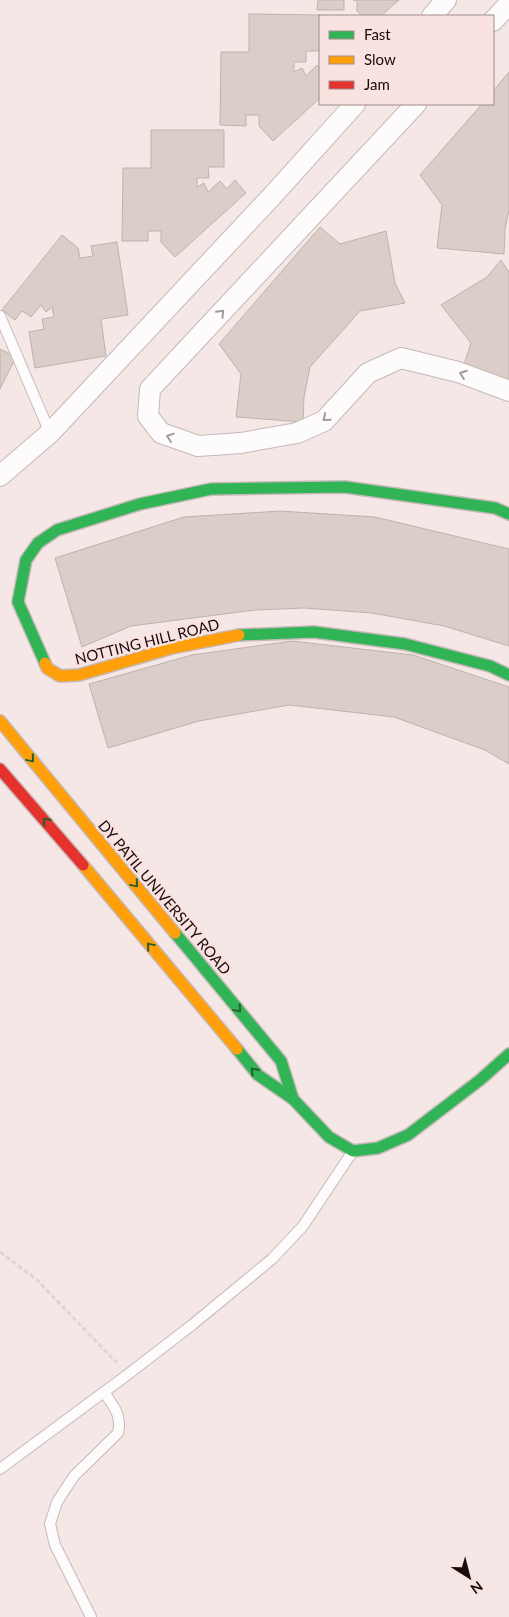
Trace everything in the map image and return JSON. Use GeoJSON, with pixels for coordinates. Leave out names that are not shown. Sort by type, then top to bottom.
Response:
{"type":"FeatureCollection","features":[{"type":"Feature","properties":{"kind":"street"},"geometry":{"type":"LineString","coordinates":[[433,15],[446,0]]}},
{"type":"Feature","properties":{"kind":"street"},"geometry":{"type":"LineString","coordinates":[[494,20],[509,4]]}},
{"type":"Feature","properties":{"kind":"street"},"geometry":{"type":"LineString","coordinates":[[0,476],[50,433],[273,195],[354,105]]}},
{"type":"Feature","properties":{"kind":"street"},"geometry":{"type":"LineString","coordinates":[[415,105],[150,389],[148,416],[161,433],[198,446],[241,443],[297,433],[324,421],[368,373],[401,358],[458,372],[509,391]]}},
{"type":"Feature","properties":{"kind":"street","name":"NOTTING HILL ROAD"},"geometry":{"type":"LineString","coordinates":[[509,514],[495,508],[345,487],[211,489],[140,504],[57,530],[38,543],[26,560],[18,602],[46,668],[60,676],[80,675],[172,648],[235,635],[314,632],[405,644],[490,666],[509,675]]}},
{"type":"Feature","properties":{"kind":"street","name":"DY PATIL UNIVERSITY ROAD"},"geometry":{"type":"LineString","coordinates":[[0,721],[281,1061],[293,1099]]}},
{"type":"Feature","properties":{"kind":"street","name":"DY PATIL UNIVERSITY ROAD"},"geometry":{"type":"LineString","coordinates":[[0,769],[73,852],[258,1075],[293,1099],[329,1137],[353,1151]]}},
{"type":"Feature","properties":{"kind":"street"},"geometry":{"type":"LineString","coordinates":[[353,1151],[378,1148],[408,1135],[480,1080],[509,1054]]}},
{"type":"Feature","properties":{"kind":"lane"},"geometry":{"type":"LineString","coordinates":[[0,316],[50,433]]}},
{"type":"Feature","properties":{"kind":"lane"},"geometry":{"type":"LineString","coordinates":[[0,1469],[192,1325],[272,1259],[304,1226],[353,1151]]}},
{"type":"Feature","properties":{"kind":"lane"},"geometry":{"type":"LineString","coordinates":[[91,1617],[55,1545],[50,1524],[58,1502],[74,1476],[118,1433],[120,1423],[118,1413],[104,1392]]}},
{"type":"Feature","properties":{"kind":"path"},"geometry":{"type":"LineString","coordinates":[[0,1252],[36,1279],[127,1374]]}},
{"type":"Feature","properties":{"kind":"building"},"geometry":{"type":"Polygon","coordinates":[[[318,0],[344,0],[344,10],[317,10],[318,0]]]}},
{"type":"Feature","properties":{"kind":"building"},"geometry":{"type":"Polygon","coordinates":[[[357,0],[399,0],[382,15],[361,15],[357,11],[357,0]]]}},
{"type":"Feature","properties":{"kind":"building"},"geometry":{"type":"Polygon","coordinates":[[[249,14],[322,15],[319,15],[319,51],[306,51],[306,62],[294,62],[294,72],[302,68],[306,76],[317,65],[319,67],[319,99],[273,141],[259,126],[259,115],[246,115],[246,126],[220,125],[221,52],[249,52],[249,14]]]}},
{"type":"Feature","properties":{"kind":"building"},"geometry":{"type":"Polygon","coordinates":[[[509,72],[509,210],[505,229],[504,254],[437,248],[442,205],[420,175],[481,105],[494,105],[494,90],[509,72]]]}},
{"type":"Feature","properties":{"kind":"building"},"geometry":{"type":"Polygon","coordinates":[[[151,130],[224,130],[224,167],[208,167],[209,178],[197,178],[197,187],[204,183],[208,192],[220,181],[227,189],[235,180],[246,193],[175,257],[161,242],[161,231],[148,231],[148,241],[122,241],[123,168],[151,168],[151,130]]]}},
{"type":"Feature","properties":{"kind":"building"},"geometry":{"type":"Polygon","coordinates":[[[320,227],[340,244],[386,231],[395,283],[405,303],[360,311],[310,367],[304,397],[303,422],[236,417],[241,374],[219,344],[320,227]]]}},
{"type":"Feature","properties":{"kind":"building"},"geometry":{"type":"Polygon","coordinates":[[[62,235],[78,248],[80,258],[93,256],[91,246],[117,242],[128,315],[101,319],[106,356],[35,368],[29,332],[44,329],[42,319],[54,317],[52,307],[46,312],[41,305],[31,317],[22,311],[15,320],[2,310],[62,235]]]}},
{"type":"Feature","properties":{"kind":"building"},"geometry":{"type":"Polygon","coordinates":[[[501,260],[509,272],[509,382],[463,368],[471,343],[441,305],[487,277],[501,260]]]}},
{"type":"Feature","properties":{"kind":"building"},"geometry":{"type":"Polygon","coordinates":[[[0,349],[16,357],[0,389],[0,349]]]}},
{"type":"Feature","properties":{"kind":"building"},"geometry":{"type":"Polygon","coordinates":[[[280,511],[375,517],[509,549],[509,646],[444,626],[372,613],[304,608],[255,610],[131,626],[82,647],[55,558],[184,517],[280,511]]]}},
{"type":"Feature","properties":{"kind":"building"},"geometry":{"type":"Polygon","coordinates":[[[292,641],[413,655],[509,687],[509,764],[485,750],[394,717],[289,705],[199,721],[108,748],[89,684],[192,655],[292,641]]]}},
{"type":"Feature","properties":{"kind":"traffic: fast"},"geometry":{"type":"LineString","coordinates":[[45,663],[18,602],[26,560],[38,543],[57,530],[140,504],[211,489],[345,487],[495,508],[509,514]]}},
{"type":"Feature","properties":{"kind":"traffic: fast"},"geometry":{"type":"LineString","coordinates":[[239,635],[314,632],[405,644],[490,666],[509,675]]}},
{"type":"Feature","properties":{"kind":"traffic: fast"},"geometry":{"type":"LineString","coordinates":[[175,933],[281,1061],[293,1099]]}},
{"type":"Feature","properties":{"kind":"traffic: fast"},"geometry":{"type":"LineString","coordinates":[[237,1049],[258,1075],[293,1099],[329,1137],[353,1151],[378,1148],[408,1135],[480,1080],[509,1054]]}},
{"type":"Feature","properties":{"kind":"traffic: slow"},"geometry":{"type":"LineString","coordinates":[[45,663],[47,668],[60,676],[79,675],[172,648],[239,635]]}},
{"type":"Feature","properties":{"kind":"traffic: slow"},"geometry":{"type":"LineString","coordinates":[[0,721],[175,933]]}},
{"type":"Feature","properties":{"kind":"traffic: slow"},"geometry":{"type":"LineString","coordinates":[[83,865],[237,1049]]}},
{"type":"Feature","properties":{"kind":"traffic: jam"},"geometry":{"type":"LineString","coordinates":[[0,769],[83,865]]}}]}
